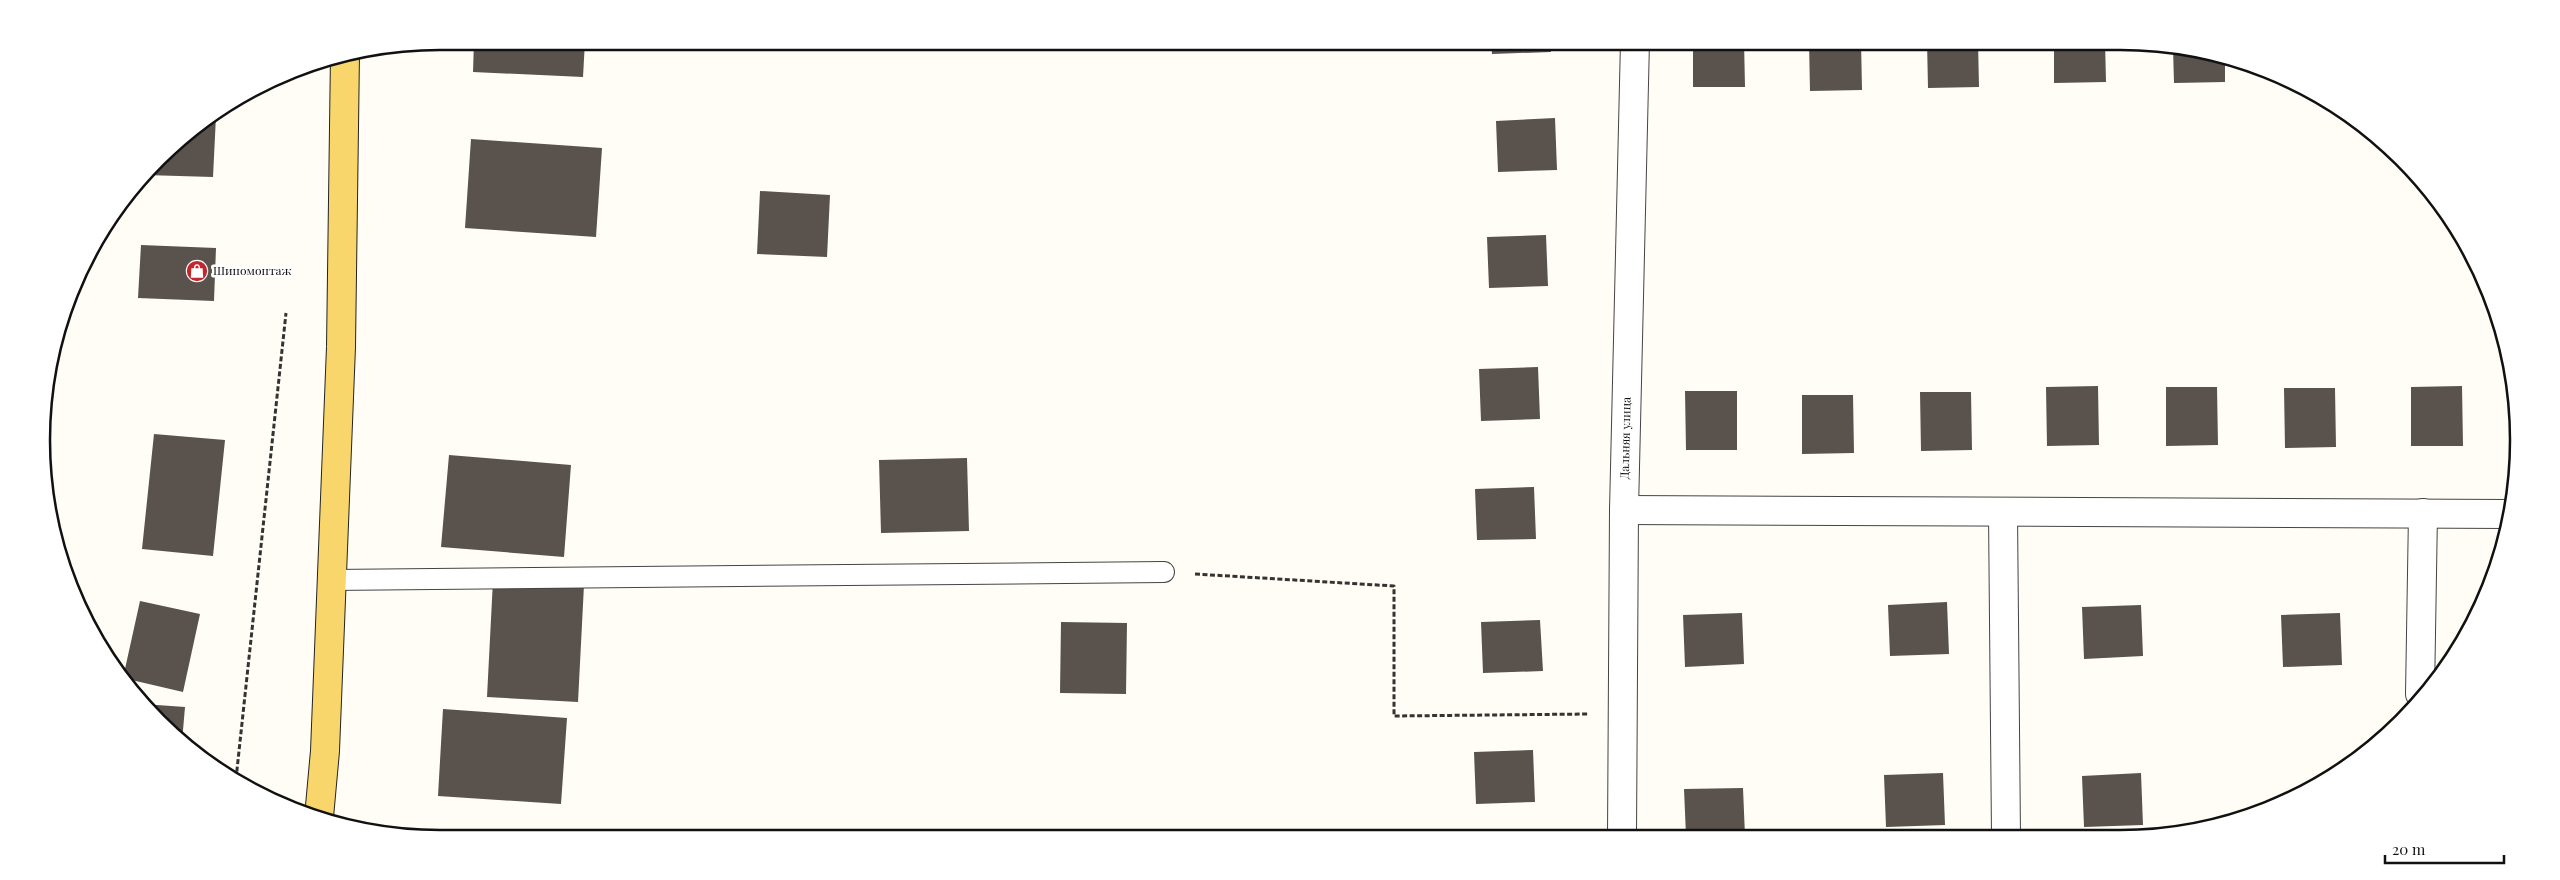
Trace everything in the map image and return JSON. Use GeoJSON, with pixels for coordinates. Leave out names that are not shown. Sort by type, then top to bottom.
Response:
{"type":"FeatureCollection","features":[{"type":"Feature","properties":{"kind":"main road"},"geometry":{"type":"LineString","coordinates":[[320,811],[325,751],[341,347],[345,62]]}},
{"type":"Feature","properties":{"kind":"street","name":"Дальняя улица"},"geometry":{"type":"LineString","coordinates":[[1622,830],[1624,510],[1635,50]]}},
{"type":"Feature","properties":{"kind":"street"},"geometry":{"type":"LineString","coordinates":[[1624,510],[2503,514]]}},
{"type":"Feature","properties":{"kind":"street"},"geometry":{"type":"LineString","coordinates":[[2003,512],[2006,830]]}},
{"type":"Feature","properties":{"kind":"street"},"geometry":{"type":"LineString","coordinates":[[2420,688],[2422,513]]}},
{"type":"Feature","properties":{"kind":"lane"},"geometry":{"type":"LineString","coordinates":[[331,580],[1164,572]]}},
{"type":"Feature","properties":{"kind":"path"},"geometry":{"type":"LineString","coordinates":[[237,773],[286,313]]}},
{"type":"Feature","properties":{"kind":"path"},"geometry":{"type":"LineString","coordinates":[[1164,572],[1394,586],[1394,716],[1624,714]]}},
{"type":"Feature","properties":{"kind":"building"},"geometry":{"type":"Polygon","coordinates":[[[474,50],[584,50],[583,77],[473,72],[474,50]]]}},
{"type":"Feature","properties":{"kind":"building"},"geometry":{"type":"Polygon","coordinates":[[[1492,50],[1551,50],[1551,52],[1492,54],[1492,50]]]}},
{"type":"Feature","properties":{"kind":"building"},"geometry":{"type":"Polygon","coordinates":[[[1693,50],[1744,50],[1745,87],[1693,87],[1693,50]]]}},
{"type":"Feature","properties":{"kind":"building"},"geometry":{"type":"Polygon","coordinates":[[[1809,50],[1861,50],[1862,90],[1810,91],[1809,50]]]}},
{"type":"Feature","properties":{"kind":"building"},"geometry":{"type":"Polygon","coordinates":[[[1927,50],[1978,50],[1979,87],[1928,88],[1927,50]]]}},
{"type":"Feature","properties":{"kind":"building"},"geometry":{"type":"Polygon","coordinates":[[[2054,50],[2105,50],[2106,82],[2054,83],[2054,50]]]}},
{"type":"Feature","properties":{"kind":"building"},"geometry":{"type":"Polygon","coordinates":[[[2173,53],[2225,64],[2225,82],[2174,83],[2173,53]]]}},
{"type":"Feature","properties":{"kind":"building"},"geometry":{"type":"Polygon","coordinates":[[[1555,118],[1557,170],[1498,172],[1496,121],[1555,118]]]}},
{"type":"Feature","properties":{"kind":"building"},"geometry":{"type":"Polygon","coordinates":[[[216,121],[213,177],[154,175],[183,147],[216,121]]]}},
{"type":"Feature","properties":{"kind":"building"},"geometry":{"type":"Polygon","coordinates":[[[471,139],[602,148],[596,237],[465,228],[471,139]]]}},
{"type":"Feature","properties":{"kind":"building"},"geometry":{"type":"Polygon","coordinates":[[[760,191],[830,195],[827,257],[757,254],[760,191]]]}},
{"type":"Feature","properties":{"kind":"building"},"geometry":{"type":"Polygon","coordinates":[[[1546,235],[1548,286],[1489,288],[1487,237],[1546,235]]]}},
{"type":"Feature","properties":{"kind":"building"},"geometry":{"type":"Polygon","coordinates":[[[141,245],[216,248],[214,301],[138,298],[141,245]]]}},
{"type":"Feature","properties":{"kind":"building"},"geometry":{"type":"Polygon","coordinates":[[[1538,367],[1540,419],[1481,421],[1479,369],[1538,367]]]}},
{"type":"Feature","properties":{"kind":"building"},"geometry":{"type":"Polygon","coordinates":[[[2098,386],[2099,445],[2047,446],[2046,387],[2098,386]]]}},
{"type":"Feature","properties":{"kind":"building"},"geometry":{"type":"Polygon","coordinates":[[[2462,386],[2463,446],[2411,446],[2411,387],[2462,386]]]}},
{"type":"Feature","properties":{"kind":"building"},"geometry":{"type":"Polygon","coordinates":[[[2166,387],[2217,387],[2218,445],[2166,446],[2166,387]]]}},
{"type":"Feature","properties":{"kind":"building"},"geometry":{"type":"Polygon","coordinates":[[[2284,388],[2335,388],[2336,447],[2285,448],[2284,388]]]}},
{"type":"Feature","properties":{"kind":"building"},"geometry":{"type":"Polygon","coordinates":[[[1685,391],[1737,391],[1737,450],[1686,450],[1685,391]]]}},
{"type":"Feature","properties":{"kind":"building"},"geometry":{"type":"Polygon","coordinates":[[[1920,392],[1971,392],[1972,450],[1921,451],[1920,392]]]}},
{"type":"Feature","properties":{"kind":"building"},"geometry":{"type":"Polygon","coordinates":[[[1802,395],[1853,395],[1854,453],[1802,454],[1802,395]]]}},
{"type":"Feature","properties":{"kind":"building"},"geometry":{"type":"Polygon","coordinates":[[[154,434],[225,440],[213,556],[142,549],[154,434]]]}},
{"type":"Feature","properties":{"kind":"building"},"geometry":{"type":"Polygon","coordinates":[[[449,455],[571,465],[564,557],[441,547],[449,455]]]}},
{"type":"Feature","properties":{"kind":"building"},"geometry":{"type":"Polygon","coordinates":[[[967,458],[969,531],[881,533],[879,460],[967,458]]]}},
{"type":"Feature","properties":{"kind":"building"},"geometry":{"type":"Polygon","coordinates":[[[1534,487],[1536,539],[1477,540],[1475,489],[1534,487]]]}},
{"type":"Feature","properties":{"kind":"building"},"geometry":{"type":"Polygon","coordinates":[[[493,580],[584,585],[578,702],[487,697],[493,580]]]}},
{"type":"Feature","properties":{"kind":"building"},"geometry":{"type":"Polygon","coordinates":[[[140,601],[200,614],[183,692],[134,681],[125,669],[140,601]]]}},
{"type":"Feature","properties":{"kind":"building"},"geometry":{"type":"Polygon","coordinates":[[[1947,602],[1949,654],[1890,656],[1888,605],[1947,602]]]}},
{"type":"Feature","properties":{"kind":"building"},"geometry":{"type":"Polygon","coordinates":[[[2141,605],[2143,656],[2084,659],[2082,607],[2141,605]]]}},
{"type":"Feature","properties":{"kind":"building"},"geometry":{"type":"Polygon","coordinates":[[[1742,613],[1744,664],[1685,667],[1683,615],[1742,613]]]}},
{"type":"Feature","properties":{"kind":"building"},"geometry":{"type":"Polygon","coordinates":[[[2340,613],[2342,665],[2283,667],[2281,615],[2340,613]]]}},
{"type":"Feature","properties":{"kind":"building"},"geometry":{"type":"Polygon","coordinates":[[[1540,620],[1543,671],[1483,673],[1481,622],[1540,620]]]}},
{"type":"Feature","properties":{"kind":"building"},"geometry":{"type":"Polygon","coordinates":[[[1061,622],[1127,623],[1126,694],[1060,693],[1061,622]]]}},
{"type":"Feature","properties":{"kind":"building"},"geometry":{"type":"Polygon","coordinates":[[[154,705],[185,707],[183,733],[154,705]]]}},
{"type":"Feature","properties":{"kind":"building"},"geometry":{"type":"Polygon","coordinates":[[[443,709],[567,718],[561,804],[438,796],[443,709]]]}},
{"type":"Feature","properties":{"kind":"building"},"geometry":{"type":"Polygon","coordinates":[[[1533,750],[1535,802],[1476,804],[1474,752],[1533,750]]]}},
{"type":"Feature","properties":{"kind":"building"},"geometry":{"type":"Polygon","coordinates":[[[1943,773],[1945,825],[1886,827],[1884,775],[1943,773]]]}},
{"type":"Feature","properties":{"kind":"building"},"geometry":{"type":"Polygon","coordinates":[[[2141,773],[2143,825],[2084,827],[2082,776],[2141,773]]]}},
{"type":"Feature","properties":{"kind":"building"},"geometry":{"type":"Polygon","coordinates":[[[1743,788],[1745,830],[1686,830],[1684,789],[1743,788]]]}},
{"type":"Feature","properties":{"kind":"place","name":"Шиномонтаж"},"geometry":{"type":"Point","coordinates":[197,271]}}]}
